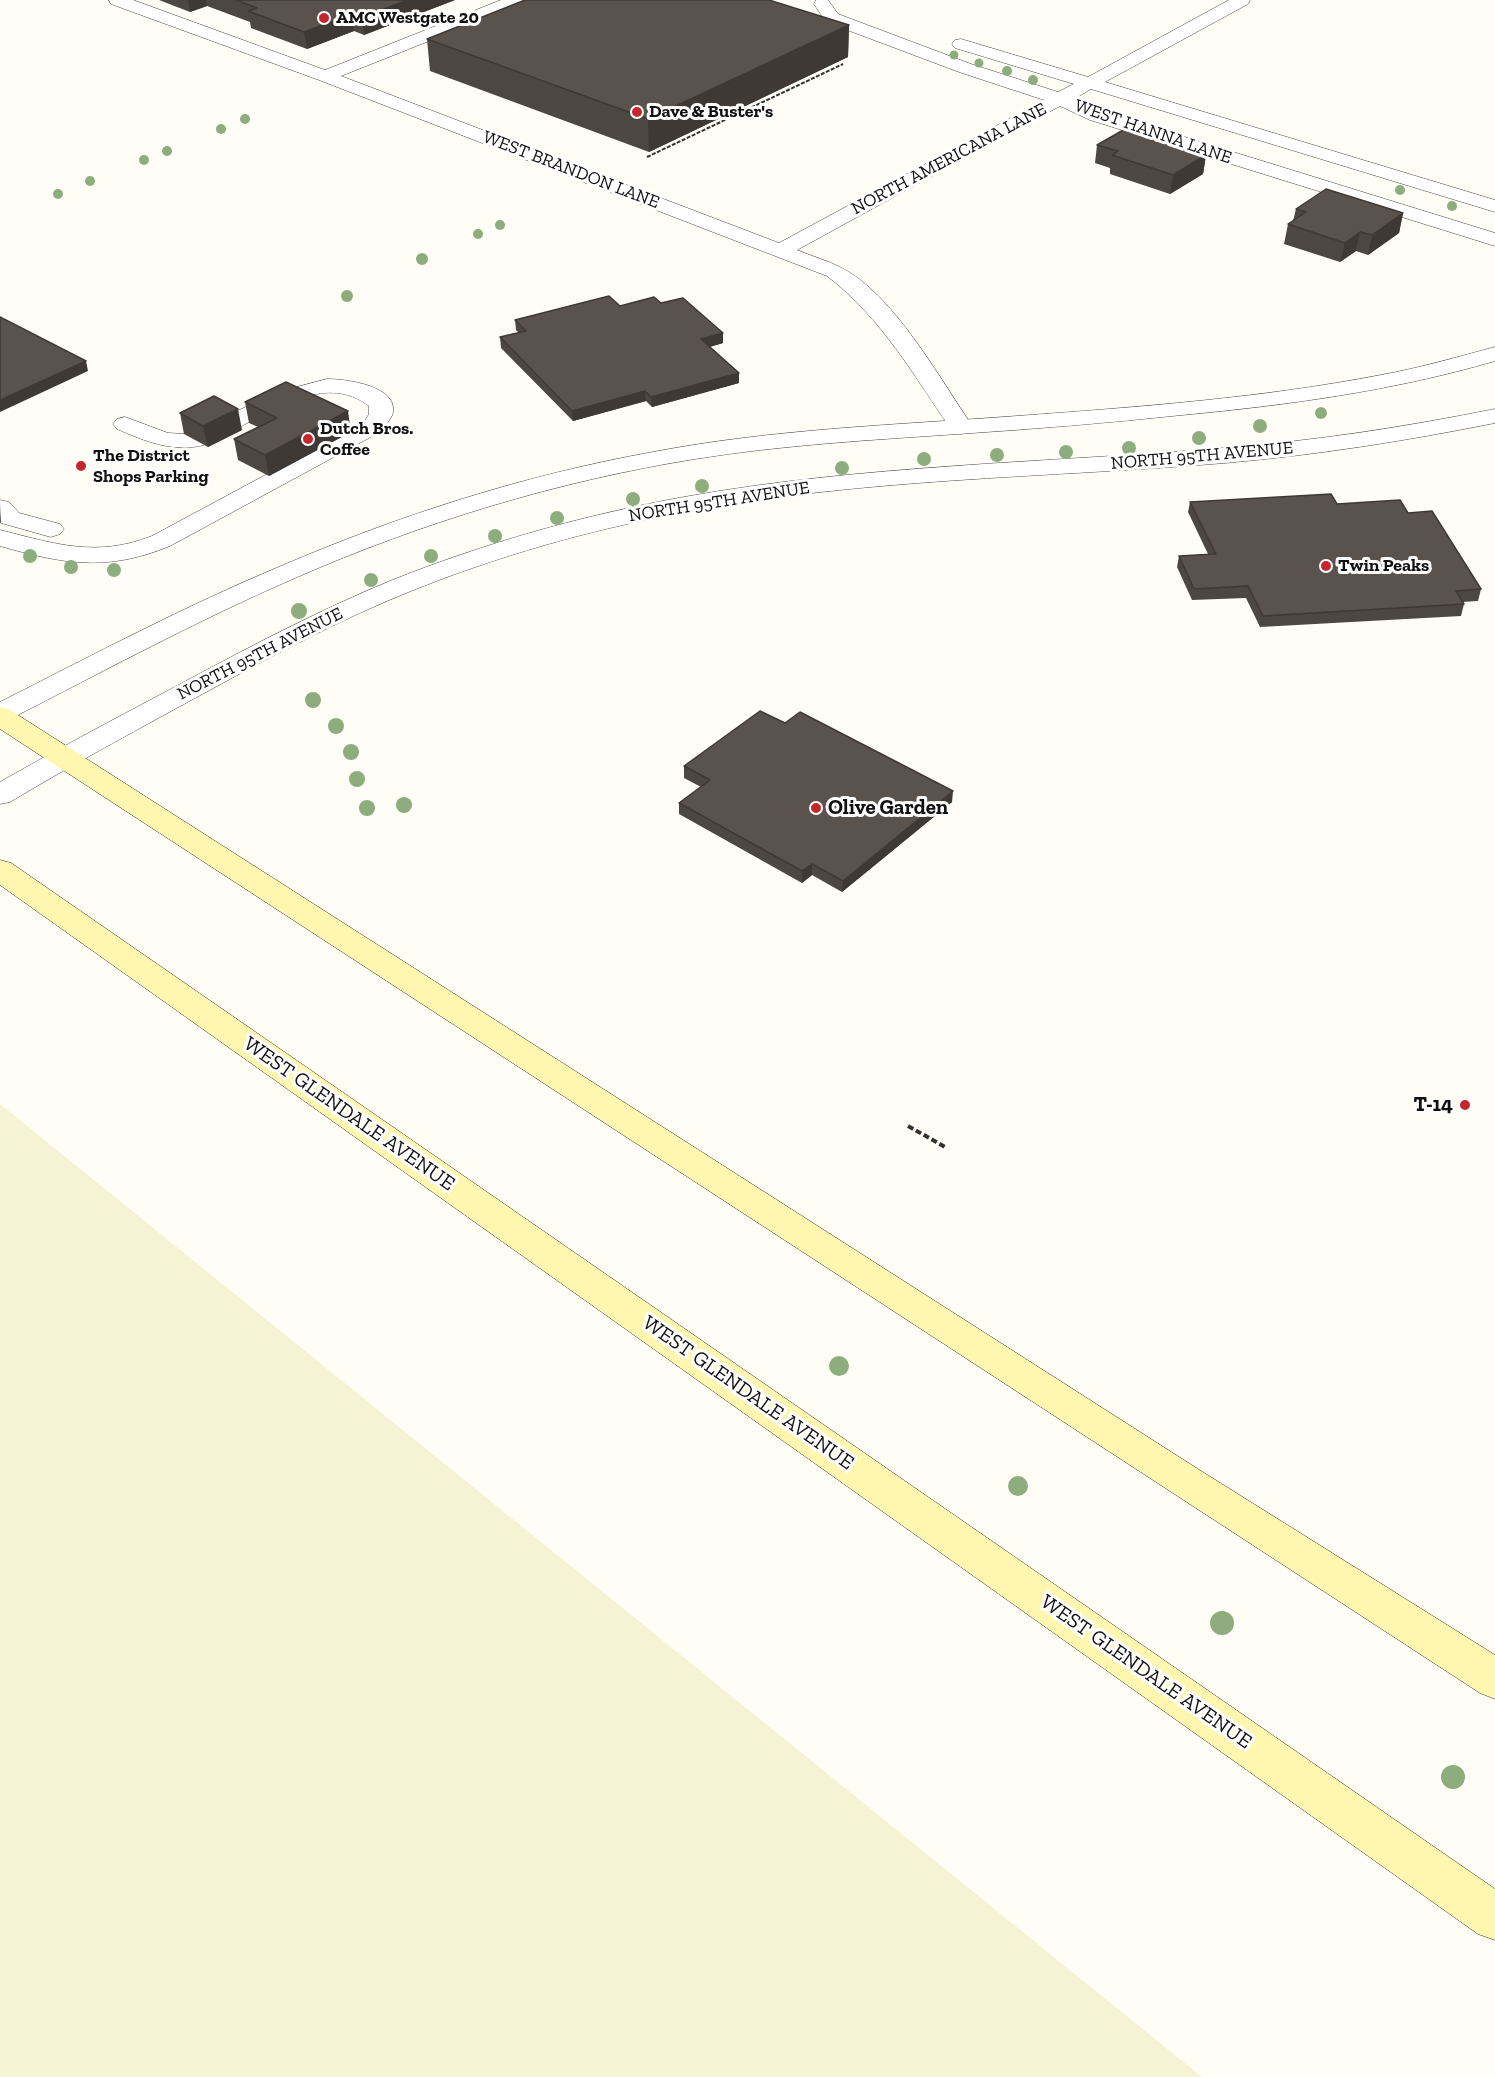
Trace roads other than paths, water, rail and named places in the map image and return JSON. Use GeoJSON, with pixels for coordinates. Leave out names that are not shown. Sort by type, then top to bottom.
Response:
{"type":"FeatureCollection","features":[{"type":"Feature","properties":{"kind":"main road"},"geometry":{"type":"LineString","coordinates":[[0,714],[64,758],[1187,1483],[1495,1679]]}},
{"type":"Feature","properties":{"kind":"main road","name":"WEST GLENDALE AVENUE"},"geometry":{"type":"LineString","coordinates":[[0,870],[1495,1917]]}},
{"type":"Feature","properties":{"kind":"street","name":"WEST BRANDON LANE"},"geometry":{"type":"LineString","coordinates":[[117,0],[325,76],[782,250],[834,272],[866,295],[884,314],[961,427]]}},
{"type":"Feature","properties":{"kind":"street"},"geometry":{"type":"LineString","coordinates":[[325,76],[516,0]]}},
{"type":"Feature","properties":{"kind":"street","name":"NORTH AMERICANA LANE"},"geometry":{"type":"LineString","coordinates":[[782,250],[1242,0]]}},
{"type":"Feature","properties":{"kind":"street","name":"WEST HANNA LANE"},"geometry":{"type":"LineString","coordinates":[[815,2],[899,25]]}},
{"type":"Feature","properties":{"kind":"street","name":"WEST HANNA LANE"},"geometry":{"type":"LineString","coordinates":[[815,2],[832,18],[965,68],[1060,99],[1097,116],[1495,240]]}},
{"type":"Feature","properties":{"kind":"street","name":"WEST HANNA LANE"},"geometry":{"type":"LineString","coordinates":[[944,38],[1495,206]]}},
{"type":"Feature","properties":{"kind":"street"},"geometry":{"type":"LineString","coordinates":[[0,714],[281,575],[409,525],[569,477],[696,451],[871,432],[961,427],[1290,398],[1417,376],[1495,354]]}},
{"type":"Feature","properties":{"kind":"street"},"geometry":{"type":"LineString","coordinates":[[0,538],[103,556],[130,553],[161,541],[372,427],[381,414],[381,405],[372,394],[361,390],[322,387],[300,389],[230,423]]}},
{"type":"Feature","properties":{"kind":"street","name":"NORTH 95TH AVENUE"},"geometry":{"type":"LineString","coordinates":[[0,795],[270,647],[365,602],[406,584],[523,544],[621,517],[763,492],[832,484],[964,472],[1286,450],[1367,439],[1495,416]]}},
{"type":"Feature","properties":{"kind":"street"},"geometry":{"type":"LineString","coordinates":[[125,424],[169,441],[196,440]]}},
{"type":"Feature","properties":{"kind":"street"},"geometry":{"type":"LineString","coordinates":[[0,507],[10,518],[28,524],[83,535],[111,536],[132,532],[176,514],[258,489]]}},
{"type":"Feature","properties":{"kind":"place","name":"AMC Westgate 20"},"geometry":{"type":"Point","coordinates":[324,18]}},
{"type":"Feature","properties":{"kind":"place","name":"Dave & Buster's"},"geometry":{"type":"Point","coordinates":[637,112]}},
{"type":"Feature","properties":{"kind":"place","name":"Dutch Bros. Coffee"},"geometry":{"type":"Point","coordinates":[308,439]}},
{"type":"Feature","properties":{"kind":"place","name":"The District Shops Parking"},"geometry":{"type":"Point","coordinates":[81,466]}},
{"type":"Feature","properties":{"kind":"place","name":"Twin Peaks"},"geometry":{"type":"Point","coordinates":[1326,566]}},
{"type":"Feature","properties":{"kind":"place","name":"Olive Garden"},"geometry":{"type":"Point","coordinates":[816,808]}},
{"type":"Feature","properties":{"kind":"place","name":"T-14"},"geometry":{"type":"Point","coordinates":[1465,1105]}}]}
